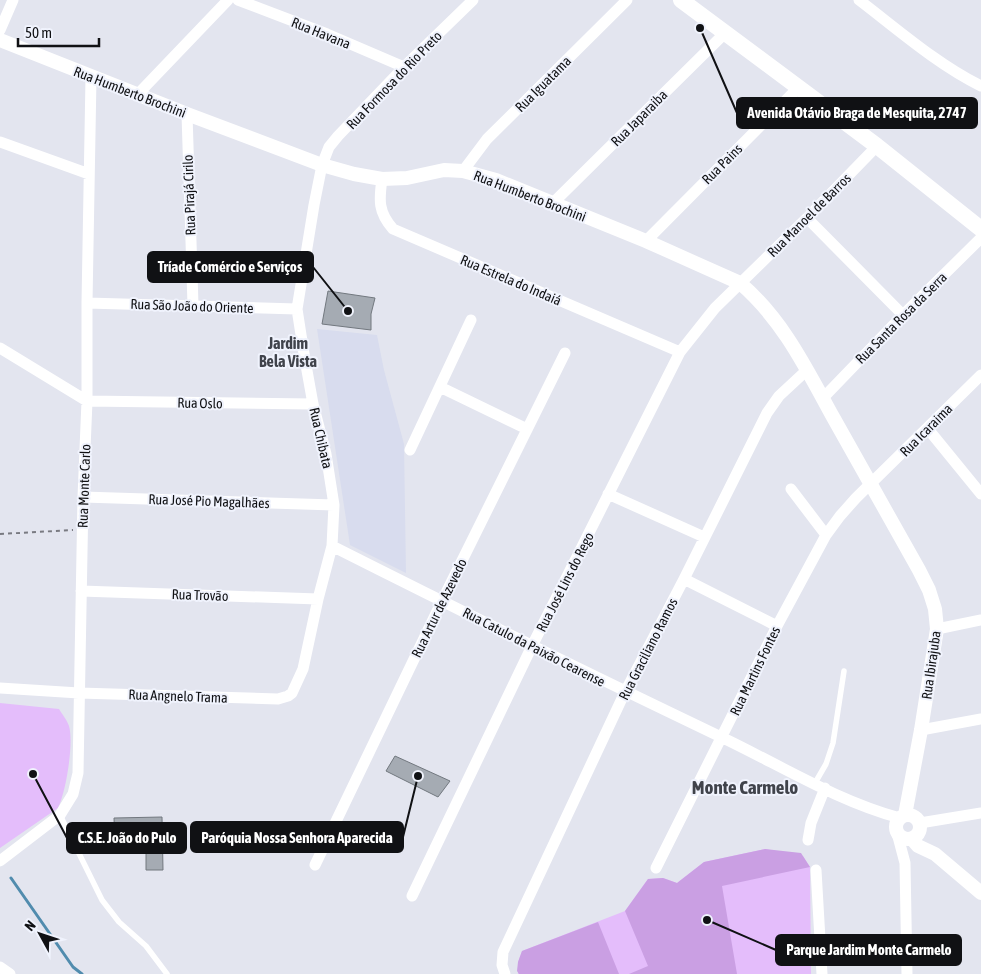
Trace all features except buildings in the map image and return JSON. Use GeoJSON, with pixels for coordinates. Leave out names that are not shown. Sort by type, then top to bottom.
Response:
{"type":"FeatureCollection","features":[{"type":"Feature","properties":{"kind":"main road"},"geometry":{"type":"LineString","coordinates":[[680,0],[877,146],[981,229]]}},
{"type":"Feature","properties":{"kind":"street"},"geometry":{"type":"LineString","coordinates":[[0,30],[13,0]]}},
{"type":"Feature","properties":{"kind":"street"},"geometry":{"type":"LineString","coordinates":[[138,94],[228,0]]}},
{"type":"Feature","properties":{"kind":"street","name":"Rua Havana"},"geometry":{"type":"LineString","coordinates":[[238,0],[327,34],[404,67]]}},
{"type":"Feature","properties":{"kind":"street","name":"Rua Formosa do Rio Preto"},"geometry":{"type":"LineString","coordinates":[[322,165],[329,147],[404,67],[473,0]]}},
{"type":"Feature","properties":{"kind":"street","name":"Rua Iguatama"},"geometry":{"type":"LineString","coordinates":[[463,171],[487,139],[628,0]]}},
{"type":"Feature","properties":{"kind":"street"},"geometry":{"type":"LineString","coordinates":[[859,0],[936,58],[981,86]]}},
{"type":"Feature","properties":{"kind":"street","name":"Rua Japaraiba"},"geometry":{"type":"LineString","coordinates":[[552,203],[724,33]]}},
{"type":"Feature","properties":{"kind":"street","name":"Rua Humberto Brochini"},"geometry":{"type":"LineString","coordinates":[[0,40],[322,165],[382,179],[407,178],[444,170],[463,171],[496,180],[646,241],[740,283],[767,308],[782,327],[871,484]]}},
{"type":"Feature","properties":{"kind":"street","name":"Rua Monte Carlo"},"geometry":{"type":"LineString","coordinates":[[0,862],[60,815],[73,794],[78,773],[82,529],[87,401],[88,174],[91,76]]}},
{"type":"Feature","properties":{"kind":"street","name":"Rua Pains"},"geometry":{"type":"LineString","coordinates":[[646,241],[799,87]]}},
{"type":"Feature","properties":{"kind":"street","name":"Rua Pirajá Cirilo"},"geometry":{"type":"LineString","coordinates":[[187,114],[193,305]]}},
{"type":"Feature","properties":{"kind":"street"},"geometry":{"type":"LineString","coordinates":[[0,142],[88,174]]}},
{"type":"Feature","properties":{"kind":"street","name":"Rua Manoel de Barros"},"geometry":{"type":"LineString","coordinates":[[740,283],[877,146]]}},
{"type":"Feature","properties":{"kind":"street","name":"Rua Chibata"},"geometry":{"type":"LineString","coordinates":[[278,699],[292,693],[303,669],[332,546],[334,505],[326,454],[313,404],[297,309],[322,165]]}},
{"type":"Feature","properties":{"kind":"street","name":"Rua Estrela do Indaiá"},"geometry":{"type":"LineString","coordinates":[[382,179],[380,209],[384,219],[393,229],[680,352]]}},
{"type":"Feature","properties":{"kind":"street"},"geometry":{"type":"LineString","coordinates":[[807,218],[902,315]]}},
{"type":"Feature","properties":{"kind":"street","name":"Rua Santa Rosa da Serra"},"geometry":{"type":"LineString","coordinates":[[823,398],[902,315],[981,238]]}},
{"type":"Feature","properties":{"kind":"street","name":"Rua José Lins do Rego"},"geometry":{"type":"LineString","coordinates":[[412,896],[532,646],[680,352],[715,308],[740,283]]}},
{"type":"Feature","properties":{"kind":"street","name":"Rua São João do Oriente"},"geometry":{"type":"LineString","coordinates":[[87,303],[297,309]]}},
{"type":"Feature","properties":{"kind":"street"},"geometry":{"type":"LineString","coordinates":[[410,450],[471,320]]}},
{"type":"Feature","properties":{"kind":"street"},"geometry":{"type":"LineString","coordinates":[[0,348],[87,401]]}},
{"type":"Feature","properties":{"kind":"street","name":"Rua Artur de Azevedo"},"geometry":{"type":"LineString","coordinates":[[315,865],[442,601],[565,353]]}},
{"type":"Feature","properties":{"kind":"street","name":"Rua Graciliano Ramos"},"geometry":{"type":"LineString","coordinates":[[505,974],[502,965],[504,952],[509,940],[625,692],[767,413],[779,396],[807,370]]}},
{"type":"Feature","properties":{"kind":"street","name":"Rua Icaraima"},"geometry":{"type":"LineString","coordinates":[[871,484],[981,376]]}},
{"type":"Feature","properties":{"kind":"street"},"geometry":{"type":"LineString","coordinates":[[440,387],[527,429]]}},
{"type":"Feature","properties":{"kind":"street","name":"Rua Oslo"},"geometry":{"type":"LineString","coordinates":[[87,401],[313,404]]}},
{"type":"Feature","properties":{"kind":"street"},"geometry":{"type":"LineString","coordinates":[[928,429],[981,494]]}},
{"type":"Feature","properties":{"kind":"street","name":"Rua Martins Fontes"},"geometry":{"type":"LineString","coordinates":[[656,868],[777,626],[826,535],[840,516],[871,484]]}},
{"type":"Feature","properties":{"kind":"street","name":"Rua Ibirajuba"},"geometry":{"type":"LineString","coordinates":[[871,484],[929,590],[935,609],[937,630],[921,730],[907,800],[910,825]]}},
{"type":"Feature","properties":{"kind":"street"},"geometry":{"type":"LineString","coordinates":[[791,489],[826,535]]}},
{"type":"Feature","properties":{"kind":"street"},"geometry":{"type":"LineString","coordinates":[[608,494],[704,537]]}},
{"type":"Feature","properties":{"kind":"street","name":"Rua José Pio Magalhães"},"geometry":{"type":"LineString","coordinates":[[83,497],[334,505]]}},
{"type":"Feature","properties":{"kind":"street","name":"Rua Catulo da Paixão Cearense"},"geometry":{"type":"LineString","coordinates":[[332,546],[625,692],[820,786],[910,825]]}},
{"type":"Feature","properties":{"kind":"street"},"geometry":{"type":"LineString","coordinates":[[684,579],[777,626]]}},
{"type":"Feature","properties":{"kind":"street","name":"Rua Trovão"},"geometry":{"type":"LineString","coordinates":[[81,592],[318,599]]}},
{"type":"Feature","properties":{"kind":"street"},"geometry":{"type":"LineString","coordinates":[[937,630],[981,620]]}},
{"type":"Feature","properties":{"kind":"street","name":"Rua Angnelo Trama"},"geometry":{"type":"LineString","coordinates":[[0,688],[79,693],[278,699]]}},
{"type":"Feature","properties":{"kind":"street"},"geometry":{"type":"LineString","coordinates":[[921,730],[981,719]]}},
{"type":"Feature","properties":{"kind":"street"},"geometry":{"type":"LineString","coordinates":[[808,840],[820,786]]}},
{"type":"Feature","properties":{"kind":"street"},"geometry":{"type":"LineString","coordinates":[[910,825],[981,813]]}},
{"type":"Feature","properties":{"kind":"street"},"geometry":{"type":"LineString","coordinates":[[910,825],[918,846],[935,854],[981,893]]}},
{"type":"Feature","properties":{"kind":"street"},"geometry":{"type":"LineString","coordinates":[[907,974],[905,862],[910,825]]}},
{"type":"Feature","properties":{"kind":"street"},"geometry":{"type":"LineString","coordinates":[[905,862],[910,844],[910,825]]}},
{"type":"Feature","properties":{"kind":"street"},"geometry":{"type":"LineString","coordinates":[[816,870],[822,974]]}},
{"type":"Feature","properties":{"kind":"street"},"geometry":{"type":"LineString","coordinates":[[0,967],[10,974]]}},
{"type":"Feature","properties":{"kind":"lane"},"geometry":{"type":"LineString","coordinates":[[820,786],[834,743],[844,671]]}},
{"type":"Feature","properties":{"kind":"lane"},"geometry":{"type":"LineString","coordinates":[[60,815],[102,900],[119,922],[146,946],[167,974]]}},
{"type":"Feature","properties":{"kind":"path"},"geometry":{"type":"LineString","coordinates":[[0,534],[82,529]]}},
{"type":"Feature","properties":{"kind":"shaded area"},"geometry":{"type":"Polygon","coordinates":[[[317,329],[377,335],[384,370],[404,444],[406,573],[350,545],[317,329]]]}},
{"type":"Feature","properties":{"kind":"shaded area"},"geometry":{"type":"Polygon","coordinates":[[[0,703],[59,709],[69,726],[71,744],[66,780],[58,808],[0,848],[0,703]]]}},
{"type":"Feature","properties":{"kind":"shaded area"},"geometry":{"type":"Polygon","coordinates":[[[765,849],[803,856],[810,867],[811,974],[518,974],[518,962],[522,951],[625,911],[648,879],[663,878],[677,883],[704,862],[765,849]]]}},
{"type":"Feature","properties":{"kind":"shaded area"},"geometry":{"type":"Polygon","coordinates":[[[765,849],[801,853],[810,867],[722,886],[737,974],[629,974],[648,966],[625,911],[648,879],[663,878],[677,883],[704,862],[765,849]]]}},
{"type":"Feature","properties":{"kind":"shaded area"},"geometry":{"type":"Polygon","coordinates":[[[598,922],[619,974],[519,974],[517,971],[522,951],[598,922]]]}},
{"type":"Feature","properties":{"kind":"waterway"},"geometry":{"type":"LineString","coordinates":[[11,878],[73,967],[82,974]]}},
{"type":"Feature","properties":{"kind":"place","name":"Avenida Otávio Braga de Mesquita, 2747"},"geometry":{"type":"Point","coordinates":[700,28]}},
{"type":"Feature","properties":{"kind":"place","name":"Tríade Comércio e Serviços"},"geometry":{"type":"Point","coordinates":[348,311]}},
{"type":"Feature","properties":{"kind":"place","name":"C.S.E. João do Pulo"},"geometry":{"type":"Point","coordinates":[33,774]}},
{"type":"Feature","properties":{"kind":"place","name":"Paróquia Nossa Senhora Aparecida"},"geometry":{"type":"Point","coordinates":[418,776]}},
{"type":"Feature","properties":{"kind":"place","name":"Parque Jardim Monte Carmelo"},"geometry":{"type":"Point","coordinates":[707,920]}},
{"type":"Feature","properties":{"kind":"district","name":"Jardim Bela Vista"},"geometry":{"type":"Point","coordinates":[288,352]}},
{"type":"Feature","properties":{"kind":"district","name":"Monte Carmelo"},"geometry":{"type":"Point","coordinates":[745,787]}}]}
